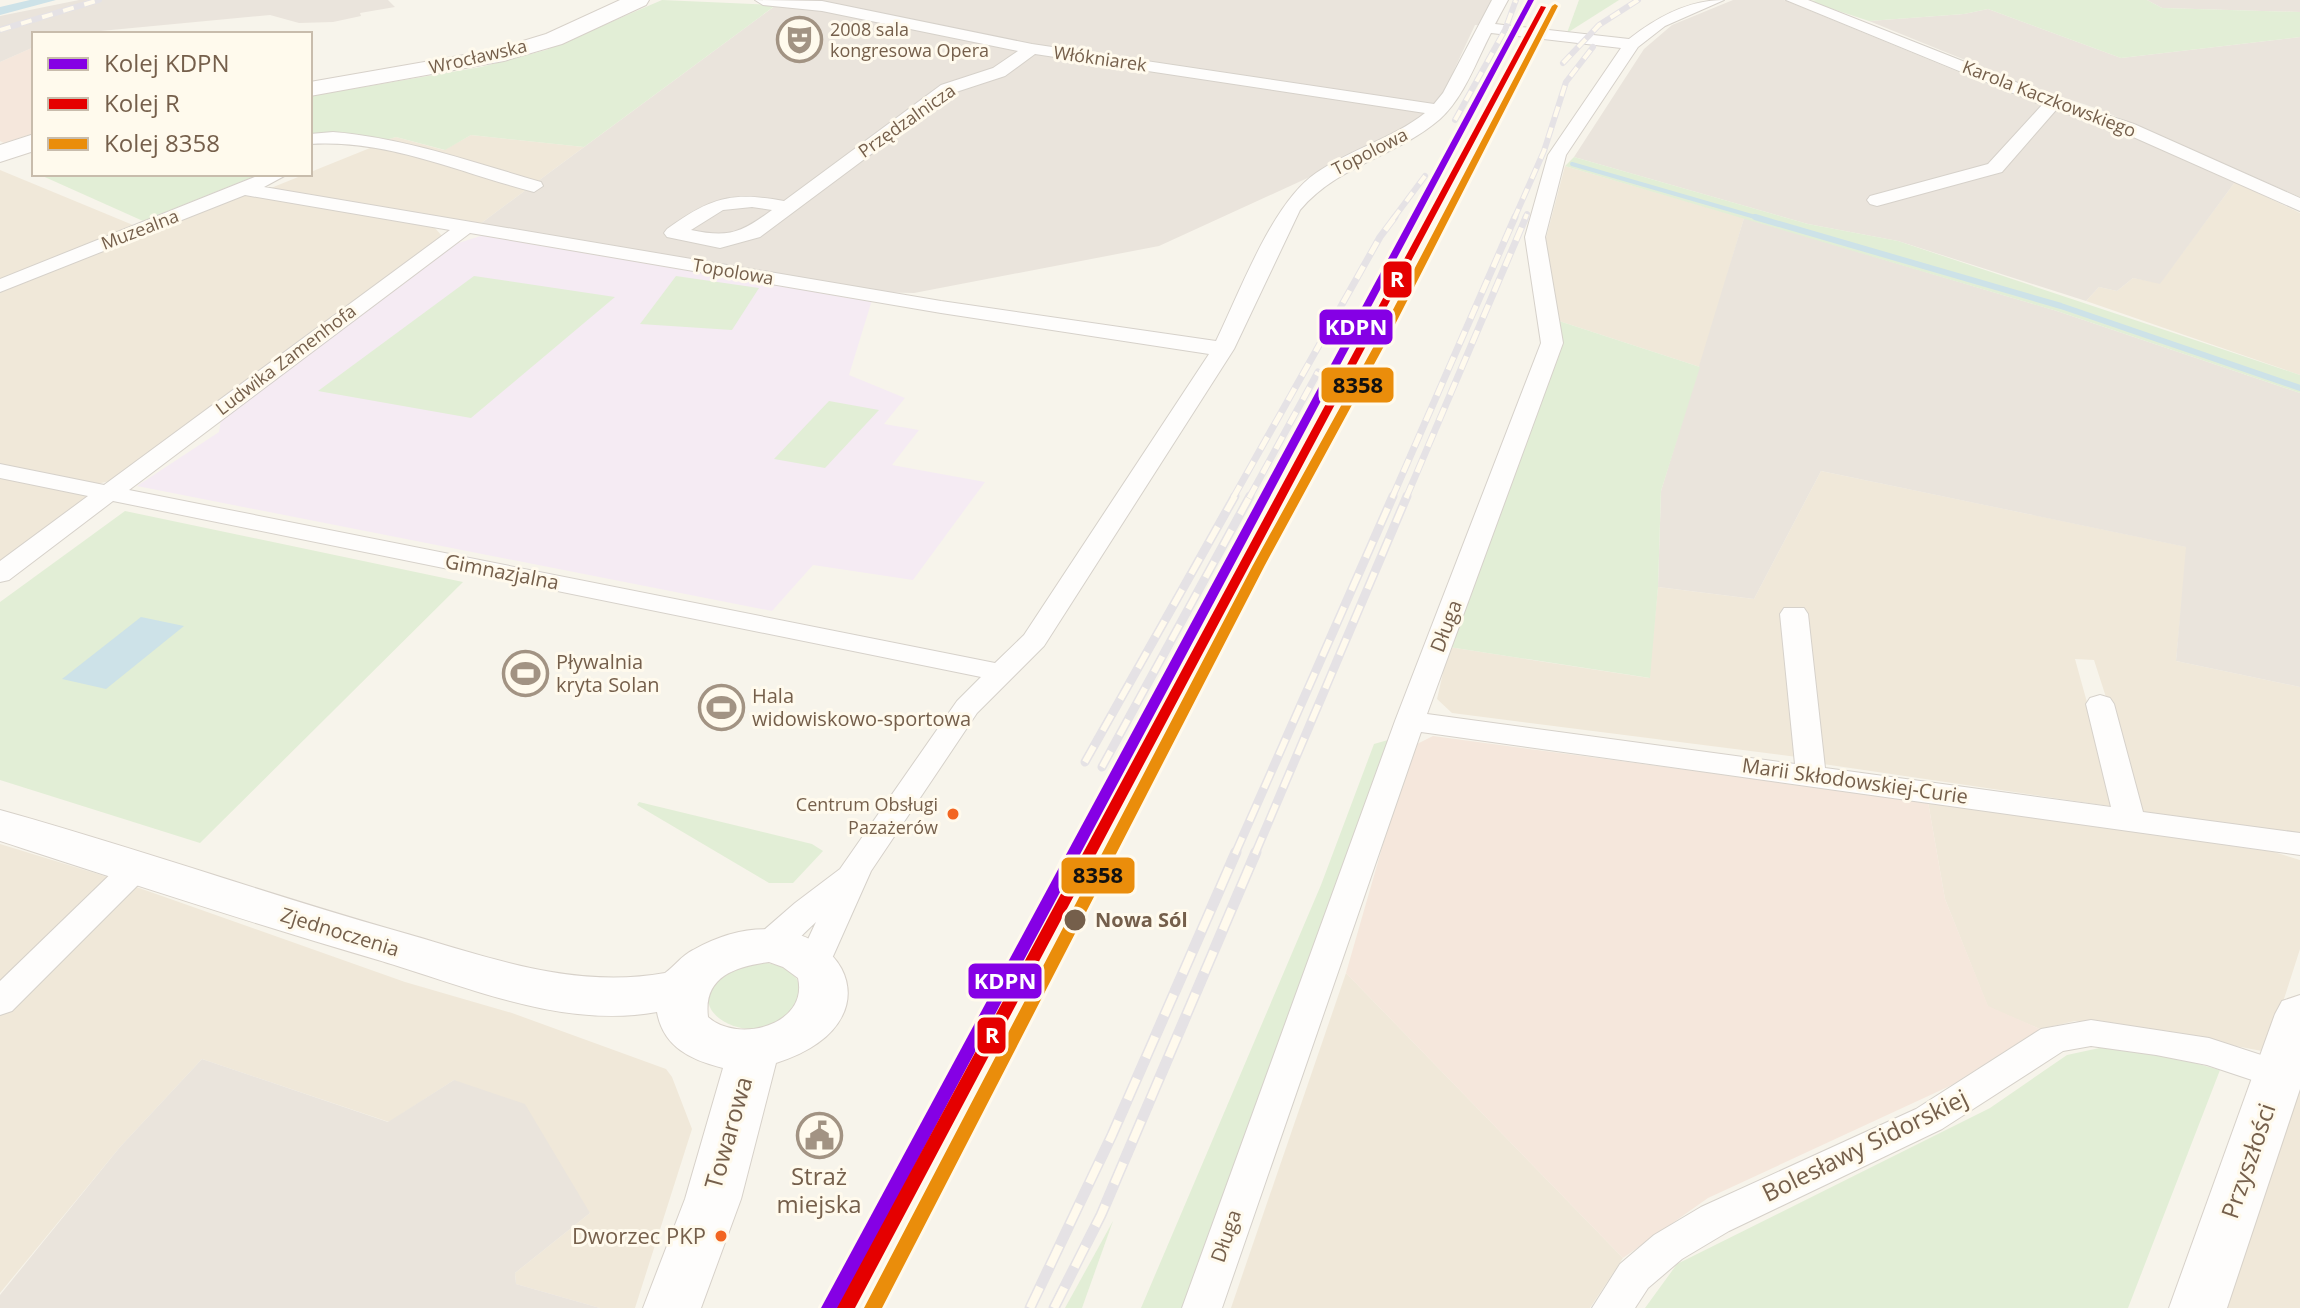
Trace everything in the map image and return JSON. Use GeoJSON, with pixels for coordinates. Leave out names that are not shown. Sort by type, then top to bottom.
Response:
{"type":"FeatureCollection","features":[{"type":"Feature","properties":{"kind":"street","name":"Wrocławska"},"geometry":{"type":"LineString","coordinates":[[312,89],[496,56],[554,39],[638,0]]}},
{"type":"Feature","properties":{"kind":"street","name":"Włókniarek"},"geometry":{"type":"LineString","coordinates":[[763,0],[822,6],[1032,49],[1438,110]]}},
{"type":"Feature","properties":{"kind":"street","name":"Topolowa"},"geometry":{"type":"LineString","coordinates":[[1003,673],[1034,640],[1064,596],[1223,349],[1287,214],[1298,198],[1325,175],[1412,132],[1438,110],[1451,94],[1500,0]]}},
{"type":"Feature","properties":{"kind":"street","name":"Długa"},"geometry":{"type":"LineString","coordinates":[[1202,1308],[1410,721],[1552,343],[1535,237],[1557,155],[1632,44],[1659,23],[1716,0]]}},
{"type":"Feature","properties":{"kind":"street","name":"Karola Kaczkowskiego"},"geometry":{"type":"LineString","coordinates":[[1794,0],[2053,103],[2128,128],[2300,205]]}},
{"type":"Feature","properties":{"kind":"street"},"geometry":{"type":"LineString","coordinates":[[1484,28],[1632,44]]}},
{"type":"Feature","properties":{"kind":"street","name":"Przędzalnicza"},"geometry":{"type":"LineString","coordinates":[[788,207],[742,199],[726,201],[709,208],[674,233],[709,241],[731,241],[753,233],[947,89],[999,72],[1032,49]]}},
{"type":"Feature","properties":{"kind":"street"},"geometry":{"type":"LineString","coordinates":[[1877,200],[1995,168],[2053,103]]}},
{"type":"Feature","properties":{"kind":"street"},"geometry":{"type":"LineString","coordinates":[[312,139],[336,136],[380,144],[534,186]]}},
{"type":"Feature","properties":{"kind":"street"},"geometry":{"type":"LineString","coordinates":[[0,154],[32,143]]}},
{"type":"Feature","properties":{"kind":"street","name":"Muzealna"},"geometry":{"type":"LineString","coordinates":[[0,286],[274,176]]}},
{"type":"Feature","properties":{"kind":"street","name":"Topolowa"},"geometry":{"type":"LineString","coordinates":[[245,189],[941,307],[1223,349]]}},
{"type":"Feature","properties":{"kind":"street","name":"Ludwika Zamenhofa"},"geometry":{"type":"LineString","coordinates":[[0,574],[466,227]]}},
{"type":"Feature","properties":{"kind":"street","name":"Gimnazjalna"},"geometry":{"type":"LineString","coordinates":[[0,471],[1003,673]]}},
{"type":"Feature","properties":{"kind":"street"},"geometry":{"type":"LineString","coordinates":[[1794,614],[1811,775]]}},
{"type":"Feature","properties":{"kind":"street"},"geometry":{"type":"LineString","coordinates":[[814,963],[836,920],[851,877],[967,707],[1003,673]]}},
{"type":"Feature","properties":{"kind":"street"},"geometry":{"type":"LineString","coordinates":[[2100,704],[2130,820]]}},
{"type":"Feature","properties":{"kind":"street","name":"Marii Skłodowskiej-Curie"},"geometry":{"type":"LineString","coordinates":[[1410,721],[2300,844]]}},
{"type":"Feature","properties":{"kind":"street","name":"Zjednoczenia"},"geometry":{"type":"LineString","coordinates":[[0,825],[135,869],[536,989],[579,997],[626,1000],[686,987]]}},
{"type":"Feature","properties":{"kind":"street"},"geometry":{"type":"LineString","coordinates":[[0,1002],[135,869]]}},
{"type":"Feature","properties":{"kind":"street"},"geometry":{"type":"LineString","coordinates":[[769,945],[851,877]]}},
{"type":"Feature","properties":{"kind":"street"},"geometry":{"type":"LineString","coordinates":[[769,945],[802,954],[814,963],[822,976],[825,991],[821,1006],[811,1021],[778,1044],[757,1049],[736,1051],[701,1040],[689,1029],[682,1016],[681,1002],[686,987],[703,967],[729,952],[769,945]]}},
{"type":"Feature","properties":{"kind":"street","name":"Przyszłości"},"geometry":{"type":"LineString","coordinates":[[2198,1308],[2300,1014]]}},
{"type":"Feature","properties":{"kind":"street","name":"Bolesławy Sidorskiej"},"geometry":{"type":"LineString","coordinates":[[1612,1308],[1634,1276],[1668,1247],[1715,1219],[1929,1119],[2054,1039],[2091,1033],[2156,1041],[2209,1052],[2279,1075]]}},
{"type":"Feature","properties":{"kind":"street","name":"Towarowa"},"geometry":{"type":"LineString","coordinates":[[672,1308],[723,1163],[743,1080],[757,1049]]}},
{"type":"Feature","properties":{"kind":"shaded area"},"geometry":{"type":"Polygon","coordinates":[[[79,0],[388,0],[395,7],[333,22],[299,23],[270,15],[90,32],[32,32],[32,48],[0,62],[0,16],[79,0]]]}},
{"type":"Feature","properties":{"kind":"shaded area"},"geometry":{"type":"Polygon","coordinates":[[[783,0],[1507,0],[1496,26],[1475,25],[1432,117],[1423,125],[1159,246],[914,293],[872,292],[480,224],[783,0]]]}},
{"type":"Feature","properties":{"kind":"shaded area"},"geometry":{"type":"Polygon","coordinates":[[[1733,0],[1784,0],[2017,96],[2106,125],[2235,182],[2160,284],[2133,278],[2117,291],[2099,287],[2086,301],[1898,241],[1808,224],[1574,157],[1644,49],[1672,25],[1733,0]]]}},
{"type":"Feature","properties":{"kind":"shaded area"},"geometry":{"type":"Polygon","coordinates":[[[2147,0],[2300,0],[2300,12],[2162,8],[2147,0]]]}},
{"type":"Feature","properties":{"kind":"shaded area"},"geometry":{"type":"Polygon","coordinates":[[[1988,9],[2121,58],[2300,37],[2300,197],[2101,110],[2024,84],[1869,21],[1964,14],[1988,9]]]}},
{"type":"Feature","properties":{"kind":"shaded area"},"geometry":{"type":"Polygon","coordinates":[[[32,48],[32,134],[4,143],[0,141],[0,62],[32,48]]]}},
{"type":"Feature","properties":{"kind":"shaded area"},"geometry":{"type":"Polygon","coordinates":[[[471,135],[584,147],[480,224],[266,190],[301,176],[312,176],[312,171],[375,146],[427,160],[434,156],[382,141],[396,137],[444,150],[471,135]]]}},
{"type":"Feature","properties":{"kind":"shaded area"},"geometry":{"type":"Polygon","coordinates":[[[1565,166],[1744,218],[1700,367],[1559,321],[1546,238],[1565,166]]]}},
{"type":"Feature","properties":{"kind":"shaded area"},"geometry":{"type":"Polygon","coordinates":[[[0,170],[133,225],[0,279],[0,170]]]}},
{"type":"Feature","properties":{"kind":"shaded area"},"geometry":{"type":"Polygon","coordinates":[[[2235,182],[2300,213],[2300,375],[2086,301],[2099,287],[2117,291],[2133,278],[2160,283],[2235,182]]]}},
{"type":"Feature","properties":{"kind":"shaded area"},"geometry":{"type":"Polygon","coordinates":[[[242,194],[435,228],[442,236],[114,480],[97,484],[0,465],[0,290],[242,194]]]}},
{"type":"Feature","properties":{"kind":"shaded area"},"geometry":{"type":"Polygon","coordinates":[[[1744,218],[2057,311],[2300,393],[2300,687],[2176,661],[2186,547],[1821,471],[1754,599],[1658,587],[1661,491],[1744,218]]]}},
{"type":"Feature","properties":{"kind":"shaded area"},"geometry":{"type":"Polygon","coordinates":[[[484,235],[872,300],[849,375],[905,398],[884,424],[919,430],[892,465],[985,482],[913,580],[813,565],[772,611],[137,486],[219,432],[221,420],[455,244],[484,235]]]}},
{"type":"Feature","properties":{"kind":"shaded area"},"geometry":{"type":"Polygon","coordinates":[[[1821,471],[2187,547],[2176,661],[2300,687],[2300,833],[2143,812],[2094,660],[2075,659],[2116,807],[1823,764],[1797,757],[1452,713],[1437,699],[1449,647],[1649,678],[1658,587],[1754,599],[1821,471]]]}},
{"type":"Feature","properties":{"kind":"shaded area"},"geometry":{"type":"Polygon","coordinates":[[[0,478],[84,495],[89,500],[0,565],[0,478]]]}},
{"type":"Feature","properties":{"kind":"shaded area"},"geometry":{"type":"Polygon","coordinates":[[[141,617],[184,626],[106,689],[62,679],[141,617]]]}},
{"type":"Feature","properties":{"kind":"shaded area"},"geometry":{"type":"Polygon","coordinates":[[[1433,736],[1928,802],[1945,899],[1988,1006],[2040,1029],[1952,1085],[1708,1198],[1623,1258],[1346,973],[1411,747],[1433,736]]]}},
{"type":"Feature","properties":{"kind":"shaded area"},"geometry":{"type":"Polygon","coordinates":[[[1928,802],[2274,852],[2300,860],[2300,949],[2267,1052],[2142,1028],[2075,1021],[2040,1029],[1988,1007],[1945,899],[1928,802]]]}},
{"type":"Feature","properties":{"kind":"shaded area"},"geometry":{"type":"Polygon","coordinates":[[[0,844],[111,878],[405,982],[512,1013],[666,1069],[692,1129],[635,1308],[600,1308],[516,1284],[515,1273],[590,1213],[454,1080],[389,1122],[202,1059],[120,1147],[0,1293],[0,844]]]}},
{"type":"Feature","properties":{"kind":"shaded area"},"geometry":{"type":"Polygon","coordinates":[[[1346,973],[1623,1258],[1590,1308],[1231,1308],[1346,973]]]}},
{"type":"Feature","properties":{"kind":"shaded area"},"geometry":{"type":"Polygon","coordinates":[[[202,1059],[388,1122],[454,1080],[525,1104],[590,1213],[515,1273],[516,1284],[600,1308],[0,1308],[0,1295],[120,1147],[202,1059]]]}},
{"type":"Feature","properties":{"kind":"shaded area"},"geometry":{"type":"Polygon","coordinates":[[[2300,1089],[2300,1308],[2222,1308],[2300,1089]]]}},
{"type":"Feature","properties":{"kind":"green space"},"geometry":{"type":"Polygon","coordinates":[[[662,0],[776,5],[584,147],[471,135],[445,150],[396,137],[382,141],[312,136],[312,96],[481,67],[546,50],[662,0]]]}},
{"type":"Feature","properties":{"kind":"green space"},"geometry":{"type":"Polygon","coordinates":[[[1579,0],[1619,0],[1567,33],[1579,0]]]}},
{"type":"Feature","properties":{"kind":"green space"},"geometry":{"type":"Polygon","coordinates":[[[2147,0],[2162,8],[2300,12],[2300,37],[2121,58],[1988,9],[1964,14],[1869,21],[1808,1],[2147,0]]]}},
{"type":"Feature","properties":{"kind":"green space"},"geometry":{"type":"Polygon","coordinates":[[[1574,157],[1808,224],[1898,241],[2300,375],[2300,393],[2057,311],[1565,166],[1574,157]]]}},
{"type":"Feature","properties":{"kind":"green space"},"geometry":{"type":"Polygon","coordinates":[[[42,176],[255,176],[143,221],[42,176]]]}},
{"type":"Feature","properties":{"kind":"green space"},"geometry":{"type":"Polygon","coordinates":[[[474,276],[615,297],[471,418],[318,391],[474,276]]]}},
{"type":"Feature","properties":{"kind":"green space"},"geometry":{"type":"Polygon","coordinates":[[[676,276],[759,288],[732,330],[640,324],[676,276]]]}},
{"type":"Feature","properties":{"kind":"green space"},"geometry":{"type":"Polygon","coordinates":[[[1559,321],[1700,367],[1661,491],[1658,587],[1650,678],[1449,647],[1560,341],[1559,321]]]}},
{"type":"Feature","properties":{"kind":"green space"},"geometry":{"type":"Polygon","coordinates":[[[829,401],[879,410],[825,468],[774,459],[829,401]]]}},
{"type":"Feature","properties":{"kind":"green space"},"geometry":{"type":"Polygon","coordinates":[[[125,511],[463,582],[200,843],[0,780],[0,602],[125,511]]]}},
{"type":"Feature","properties":{"kind":"green space"},"geometry":{"type":"Polygon","coordinates":[[[1388,740],[1183,1308],[1141,1308],[1321,885],[1374,744],[1388,740]]]}},
{"type":"Feature","properties":{"kind":"green space"},"geometry":{"type":"Polygon","coordinates":[[[639,802],[812,844],[823,851],[793,883],[769,883],[637,805],[639,802]]]}},
{"type":"Feature","properties":{"kind":"green space"},"geometry":{"type":"Polygon","coordinates":[[[758,962],[783,968],[795,977],[800,992],[797,1002],[781,1021],[761,1029],[739,1028],[721,1020],[710,1007],[710,992],[724,976],[758,962]]]}},
{"type":"Feature","properties":{"kind":"green space"},"geometry":{"type":"Polygon","coordinates":[[[2104,1047],[2158,1053],[2220,1070],[2128,1308],[1645,1308],[1677,1264],[1990,1108],[2067,1055],[2104,1047]]]}},
{"type":"Feature","properties":{"kind":"green space"},"geometry":{"type":"Polygon","coordinates":[[[1113,1221],[1082,1308],[1065,1308],[1113,1221]]]}},
{"type":"Feature","properties":{"kind":"waterway"},"geometry":{"type":"LineString","coordinates":[[0,11],[49,0]]}},
{"type":"Feature","properties":{"kind":"waterway"},"geometry":{"type":"LineString","coordinates":[[1572,164],[1762,219]]}},
{"type":"Feature","properties":{"kind":"waterway"},"geometry":{"type":"LineString","coordinates":[[1755,217],[2061,306],[2300,388]]}},
{"type":"Feature","properties":{"kind":"railway"},"geometry":{"type":"LineString","coordinates":[[0,30],[99,0]]}},
{"type":"Feature","properties":{"kind":"railway"},"geometry":{"type":"LineString","coordinates":[[1455,120],[1505,30],[1516,0]]}},
{"type":"Feature","properties":{"kind":"railway"},"geometry":{"type":"LineString","coordinates":[[1563,63],[1599,25],[1638,0]]}},
{"type":"Feature","properties":{"kind":"railway"},"geometry":{"type":"LineString","coordinates":[[1514,219],[1544,151],[1566,82],[1593,47]]}},
{"type":"Feature","properties":{"kind":"railway"},"geometry":{"type":"LineString","coordinates":[[1393,219],[1425,176]]}},
{"type":"Feature","properties":{"kind":"railway"},"geometry":{"type":"LineString","coordinates":[[1525,219],[1527,214]]}},
{"type":"Feature","properties":{"kind":"railway"},"geometry":{"type":"LineString","coordinates":[[1233,498],[1380,237],[1395,217]]}},
{"type":"Feature","properties":{"kind":"railway"},"geometry":{"type":"LineString","coordinates":[[1392,498],[1515,217]]}},
{"type":"Feature","properties":{"kind":"railway"},"geometry":{"type":"LineString","coordinates":[[1406,498],[1526,217]]}},
{"type":"Feature","properties":{"kind":"railway"},"geometry":{"type":"LineString","coordinates":[[1249,498],[1318,372]]}},
{"type":"Feature","properties":{"kind":"railway"},"geometry":{"type":"LineString","coordinates":[[1085,762],[1235,496]]}},
{"type":"Feature","properties":{"kind":"railway"},"geometry":{"type":"LineString","coordinates":[[1102,767],[1250,496]]}},
{"type":"Feature","properties":{"kind":"railway"},"geometry":{"type":"LineString","coordinates":[[1235,854],[1393,496]]}},
{"type":"Feature","properties":{"kind":"railway"},"geometry":{"type":"LineString","coordinates":[[1255,854],[1407,496]]}},
{"type":"Feature","properties":{"kind":"railway"},"geometry":{"type":"LineString","coordinates":[[1030,1308],[1112,1135],[1236,852]]}},
{"type":"Feature","properties":{"kind":"railway"},"geometry":{"type":"LineString","coordinates":[[1054,1308],[1101,1215],[1256,852]]}},
{"type":"Feature","properties":{"kind":"rail line","name":"KDPN"},"geometry":{"type":"LineString","coordinates":[[830,1308],[1531,0]]}},
{"type":"Feature","properties":{"kind":"rail line","name":"8358"},"geometry":{"type":"LineString","coordinates":[[873,1308],[1259,565],[1379,346],[1555,6]]}},
{"type":"Feature","properties":{"kind":"rail line","name":"R"},"geometry":{"type":"LineString","coordinates":[[846,1308],[1543,7]]}},
{"type":"Feature","properties":{"kind":"place","name":"2008 sala kongresowa Opera"},"geometry":{"type":"Point","coordinates":[799,40]}},
{"type":"Feature","properties":{"kind":"place","name":"Pływalnia kryta Solan"},"geometry":{"type":"Point","coordinates":[525,674]}},
{"type":"Feature","properties":{"kind":"place","name":"Hala widowiskowo-sportowa"},"geometry":{"type":"Point","coordinates":[721,707]}},
{"type":"Feature","properties":{"kind":"place","name":"Centrum Obsługi Pazażerów"},"geometry":{"type":"Point","coordinates":[953,814]}},
{"type":"Feature","properties":{"kind":"place","name":"Nowa Sól"},"geometry":{"type":"Point","coordinates":[1075,920]}},
{"type":"Feature","properties":{"kind":"place","name":"Straż miejska"},"geometry":{"type":"Point","coordinates":[819,1135]}},
{"type":"Feature","properties":{"kind":"place","name":"Dworzec PKP"},"geometry":{"type":"Point","coordinates":[721,1236]}}]}
